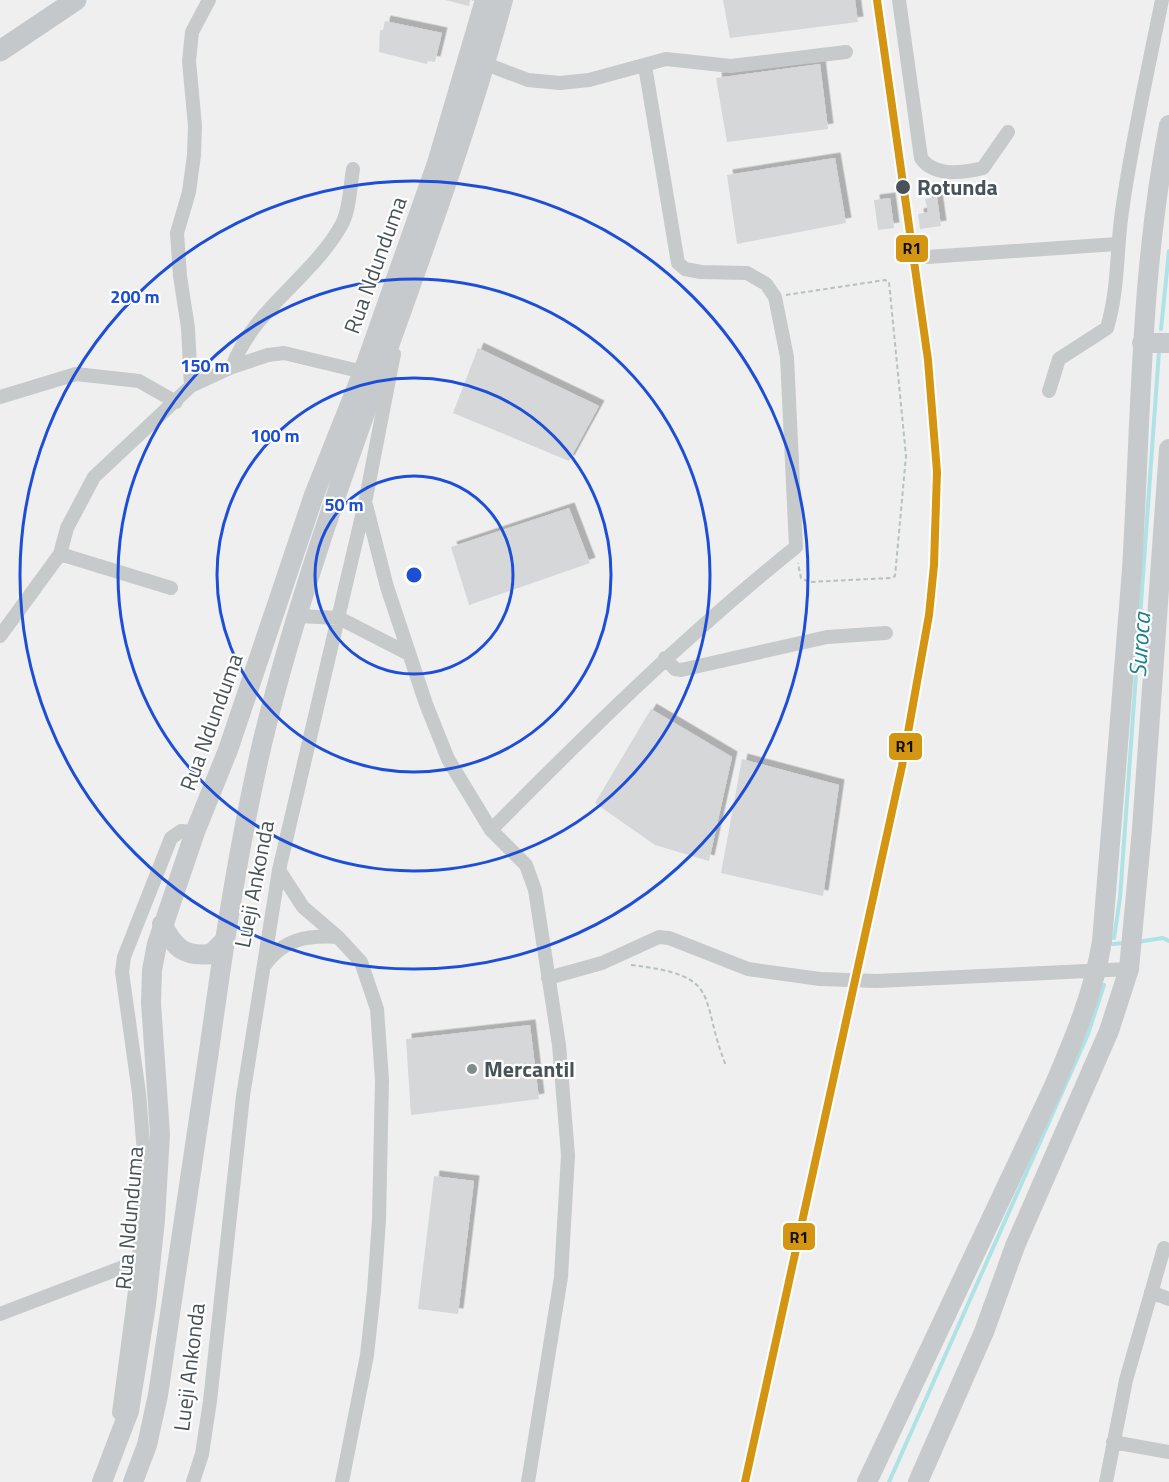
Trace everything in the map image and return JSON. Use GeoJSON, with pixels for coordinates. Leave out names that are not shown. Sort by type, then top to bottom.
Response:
{"type":"FeatureCollection","features":[{"type":"Feature","properties":{"kind":"main road"},"geometry":{"type":"LineString","coordinates":[[0,51],[76,0]]}},
{"type":"Feature","properties":{"kind":"main road","name":"Rua Ndunduma"},"geometry":{"type":"LineString","coordinates":[[102,1482],[129,1411],[146,1305],[160,1134],[151,992],[152,970],[162,924],[228,750],[314,495],[363,372],[437,163],[485,0]]}},
{"type":"Feature","properties":{"kind":"main road","name":"Rua Ndunduma"},"geometry":{"type":"LineString","coordinates":[[262,743],[297,616],[486,64],[503,0]]}},
{"type":"Feature","properties":{"kind":"main road"},"geometry":{"type":"LineString","coordinates":[[867,1482],[1045,1107],[1079,1025],[1097,970],[1103,929],[1132,568],[1142,343],[1152,228],[1169,125]]}},
{"type":"Feature","properties":{"kind":"main road"},"geometry":{"type":"LineString","coordinates":[[1142,343],[1169,344]]}},
{"type":"Feature","properties":{"kind":"main road"},"geometry":{"type":"LineString","coordinates":[[918,1482],[984,1332],[1015,1246],[1109,1031],[1129,969],[1137,897],[1169,448]]}},
{"type":"Feature","properties":{"kind":"main road","name":"Lueji Ankonda"},"geometry":{"type":"LineString","coordinates":[[225,940],[262,743]]}},
{"type":"Feature","properties":{"kind":"main road"},"geometry":{"type":"LineString","coordinates":[[162,924],[174,946],[191,955],[211,954],[219,950],[225,940]]}},
{"type":"Feature","properties":{"kind":"main road"},"geometry":{"type":"LineString","coordinates":[[133,1482],[147,1446],[158,1395],[225,940]]}},
{"type":"Feature","properties":{"kind":"street"},"geometry":{"type":"LineString","coordinates":[[191,386],[188,328],[180,276],[177,233],[189,192],[194,155],[195,126],[189,61],[192,32],[209,0]]}},
{"type":"Feature","properties":{"kind":"street"},"geometry":{"type":"LineString","coordinates":[[898,0],[921,158],[926,165],[939,171],[960,172],[983,168],[1008,132]]}},
{"type":"Feature","properties":{"kind":"street"},"geometry":{"type":"LineString","coordinates":[[1049,391],[1059,359],[1107,328],[1115,301],[1119,269],[1117,244],[1131,149],[1162,0]]}},
{"type":"Feature","properties":{"kind":"street"},"geometry":{"type":"LineString","coordinates":[[486,64],[528,80],[560,83],[589,80],[666,59],[681,59],[711,66],[731,66],[846,52]]}},
{"type":"Feature","properties":{"kind":"street"},"geometry":{"type":"LineString","coordinates":[[491,830],[665,658],[724,604],[796,547],[787,357],[775,297],[766,284],[747,273],[701,272],[685,269],[678,264],[645,66]]}},
{"type":"Feature","properties":{"kind":"street"},"geometry":{"type":"LineString","coordinates":[[232,367],[238,349],[265,314],[325,249],[342,223],[353,169]]}},
{"type":"Feature","properties":{"kind":"street"},"geometry":{"type":"LineString","coordinates":[[927,257],[1117,244]]}},
{"type":"Feature","properties":{"kind":"street","name":"Lueji Ankonda"},"geometry":{"type":"LineString","coordinates":[[193,1482],[202,1454],[210,1401],[243,1096],[279,870],[365,503],[404,302]]}},
{"type":"Feature","properties":{"kind":"street"},"geometry":{"type":"LineString","coordinates":[[0,636],[60,554],[67,528],[94,477],[191,386],[232,367],[268,355],[284,353],[363,372]]}},
{"type":"Feature","properties":{"kind":"street"},"geometry":{"type":"LineString","coordinates":[[0,397],[76,374],[139,381],[176,402]]}},
{"type":"Feature","properties":{"kind":"street"},"geometry":{"type":"LineString","coordinates":[[365,503],[387,587],[448,759],[491,830],[526,865],[535,890],[559,1045],[568,1155],[560,1288],[528,1482]]}},
{"type":"Feature","properties":{"kind":"street"},"geometry":{"type":"LineString","coordinates":[[60,554],[171,588]]}},
{"type":"Feature","properties":{"kind":"street"},"geometry":{"type":"LineString","coordinates":[[297,616],[339,618],[409,654]]}},
{"type":"Feature","properties":{"kind":"street"},"geometry":{"type":"LineString","coordinates":[[665,658],[675,669],[681,670],[827,637],[886,633]]}},
{"type":"Feature","properties":{"kind":"street"},"geometry":{"type":"LineString","coordinates":[[95,1482],[106,1461],[118,1426],[139,1261],[144,1153],[139,1093],[123,990],[124,957],[171,838],[181,831],[195,832]]}},
{"type":"Feature","properties":{"kind":"street"},"geometry":{"type":"LineString","coordinates":[[279,870],[303,907],[338,937],[361,962],[376,1009],[382,1080],[379,1220],[374,1291],[367,1355],[342,1482]]}},
{"type":"Feature","properties":{"kind":"street"},"geometry":{"type":"LineString","coordinates":[[262,969],[275,951],[288,943],[302,938],[338,937]]}},
{"type":"Feature","properties":{"kind":"street"},"geometry":{"type":"LineString","coordinates":[[548,978],[615,958],[659,937],[669,938],[748,969],[820,979],[877,981],[1129,969]]}},
{"type":"Feature","properties":{"kind":"street"},"geometry":{"type":"LineString","coordinates":[[1106,1482],[1130,1366],[1164,1248]]}},
{"type":"Feature","properties":{"kind":"street"},"geometry":{"type":"LineString","coordinates":[[0,1314],[139,1261]]}},
{"type":"Feature","properties":{"kind":"street"},"geometry":{"type":"LineString","coordinates":[[1151,1292],[1169,1299]]}},
{"type":"Feature","properties":{"kind":"street"},"geometry":{"type":"LineString","coordinates":[[1113,1442],[1169,1452]]}},
{"type":"Feature","properties":{"kind":"path"},"geometry":{"type":"LineString","coordinates":[[775,297],[885,280],[889,282],[906,456],[895,576],[891,579],[808,582],[799,574],[796,547]]}},
{"type":"Feature","properties":{"kind":"path"},"geometry":{"type":"LineString","coordinates":[[615,958],[625,965],[674,972],[693,979],[710,1009],[726,1066]]}},
{"type":"Feature","properties":{"kind":"building"},"geometry":{"type":"Polygon","coordinates":[[[445,0],[470,0],[469,6],[445,0]]]}},
{"type":"Feature","properties":{"kind":"building"},"geometry":{"type":"Polygon","coordinates":[[[723,0],[855,0],[858,22],[730,38],[723,0]]]}},
{"type":"Feature","properties":{"kind":"building"},"geometry":{"type":"Polygon","coordinates":[[[385,21],[442,33],[435,62],[428,61],[427,64],[379,52],[380,30],[383,30],[385,21]]]}},
{"type":"Feature","properties":{"kind":"building"},"geometry":{"type":"Polygon","coordinates":[[[820,64],[828,129],[727,142],[716,78],[820,64]]]}},
{"type":"Feature","properties":{"kind":"building"},"geometry":{"type":"Polygon","coordinates":[[[835,158],[846,223],[737,244],[727,175],[835,158]]]}},
{"type":"Feature","properties":{"kind":"building"},"geometry":{"type":"Polygon","coordinates":[[[937,197],[941,226],[920,229],[918,214],[928,212],[925,199],[937,197]]]}},
{"type":"Feature","properties":{"kind":"building"},"geometry":{"type":"Polygon","coordinates":[[[890,198],[894,228],[878,230],[874,200],[890,198]]]}},
{"type":"Feature","properties":{"kind":"building"},"geometry":{"type":"Polygon","coordinates":[[[478,348],[599,406],[569,461],[453,413],[478,348]]]}},
{"type":"Feature","properties":{"kind":"building"},"geometry":{"type":"Polygon","coordinates":[[[569,508],[590,563],[469,605],[451,547],[569,508]]]}},
{"type":"Feature","properties":{"kind":"building"},"geometry":{"type":"Polygon","coordinates":[[[651,709],[732,757],[709,861],[655,845],[595,803],[651,709]]]}},
{"type":"Feature","properties":{"kind":"building"},"geometry":{"type":"Polygon","coordinates":[[[742,759],[839,785],[823,896],[721,873],[742,759]]]}},
{"type":"Feature","properties":{"kind":"building","name":"Mercantil"},"geometry":{"type":"Polygon","coordinates":[[[530,1025],[539,1099],[411,1115],[406,1039],[530,1025]]]}},
{"type":"Feature","properties":{"kind":"building"},"geometry":{"type":"Polygon","coordinates":[[[434,1176],[474,1181],[458,1314],[418,1309],[434,1176]]]}},
{"type":"Feature","properties":{"kind":"waterway","name":"Suroca"},"geometry":{"type":"LineString","coordinates":[[1161,329],[1169,251]]}},
{"type":"Feature","properties":{"kind":"waterway","name":"Suroca"},"geometry":{"type":"LineString","coordinates":[[1114,938],[1120,898],[1159,351]]}},
{"type":"Feature","properties":{"kind":"waterway"},"geometry":{"type":"LineString","coordinates":[[1137,942],[1163,938],[1169,941]]}},
{"type":"Feature","properties":{"kind":"waterway"},"geometry":{"type":"LineString","coordinates":[[1113,944],[1124,943]]}},
{"type":"Feature","properties":{"kind":"waterway"},"geometry":{"type":"LineString","coordinates":[[889,1482],[1088,1034],[1104,985]]}},
{"type":"Feature","properties":{"kind":"railway"},"geometry":{"type":"LineString","coordinates":[[745,1482],[902,766],[929,615],[934,565],[937,472],[928,360],[877,0]]}},
{"type":"Feature","properties":{"kind":"transit line","name":"R1"},"geometry":{"type":"LineString","coordinates":[[745,1482],[902,766],[929,615],[934,565],[937,472],[928,360],[877,0]]}},
{"type":"Feature","properties":{"kind":"place","name":"Rotunda"},"geometry":{"type":"Point","coordinates":[903,187]}},
{"type":"Feature","properties":{"kind":"place","name":"Mercantil"},"geometry":{"type":"Point","coordinates":[472,1069]}}]}
